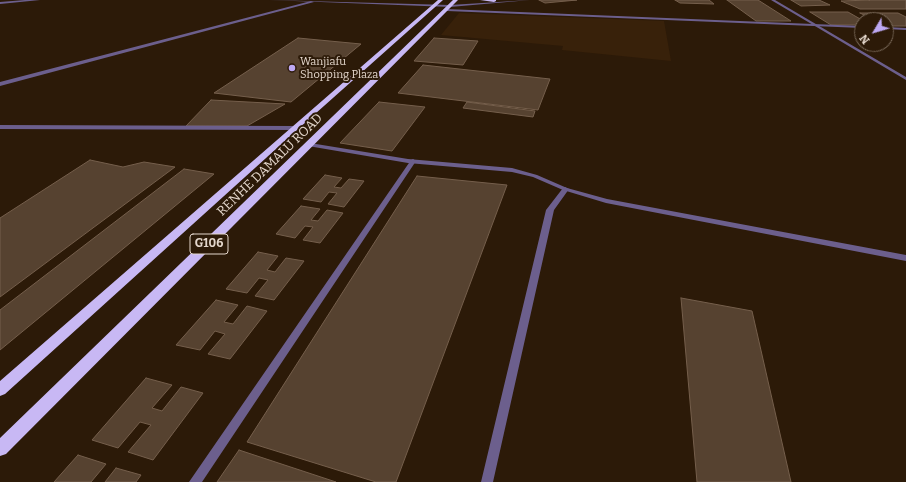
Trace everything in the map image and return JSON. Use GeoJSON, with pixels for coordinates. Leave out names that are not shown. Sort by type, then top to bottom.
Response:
{"type":"FeatureCollection","features":[{"type":"Feature","properties":{"kind":"highway"},"geometry":{"type":"LineString","coordinates":[[482,0],[494,1]]}},
{"type":"Feature","properties":{"kind":"highway","name":"RENHE DAMALU ROAD"},"geometry":{"type":"LineString","coordinates":[[1,387],[397,37],[438,3]]}},
{"type":"Feature","properties":{"kind":"highway","name":"RENHE DAMALU ROAD"},"geometry":{"type":"LineString","coordinates":[[0,449],[451,5]]}},
{"type":"Feature","properties":{"kind":"highway"},"geometry":{"type":"LineString","coordinates":[[397,37],[418,39]]}},
{"type":"Feature","properties":{"kind":"street"},"geometry":{"type":"LineString","coordinates":[[0,3],[20,0]]}},
{"type":"Feature","properties":{"kind":"street"},"geometry":{"type":"LineString","coordinates":[[0,3],[38,0]]}},
{"type":"Feature","properties":{"kind":"street"},"geometry":{"type":"LineString","coordinates":[[271,0],[312,2],[438,3]]}},
{"type":"Feature","properties":{"kind":"street"},"geometry":{"type":"LineString","coordinates":[[332,0],[438,3],[451,5],[854,27]]}},
{"type":"Feature","properties":{"kind":"street"},"geometry":{"type":"LineString","coordinates":[[451,5],[503,0]]}},
{"type":"Feature","properties":{"kind":"street"},"geometry":{"type":"LineString","coordinates":[[451,5],[528,0]]}},
{"type":"Feature","properties":{"kind":"street"},"geometry":{"type":"LineString","coordinates":[[773,0],[906,79]]}},
{"type":"Feature","properties":{"kind":"street"},"geometry":{"type":"LineString","coordinates":[[0,84],[312,2]]}},
{"type":"Feature","properties":{"kind":"street"},"geometry":{"type":"LineString","coordinates":[[894,28],[906,29]]}},
{"type":"Feature","properties":{"kind":"street"},"geometry":{"type":"LineString","coordinates":[[0,127],[294,128]]}},
{"type":"Feature","properties":{"kind":"street"},"geometry":{"type":"LineString","coordinates":[[310,145],[413,161],[512,170],[535,176],[565,189],[606,202],[906,258]]}},
{"type":"Feature","properties":{"kind":"street"},"geometry":{"type":"LineString","coordinates":[[195,482],[413,161]]}},
{"type":"Feature","properties":{"kind":"street"},"geometry":{"type":"LineString","coordinates":[[487,482],[550,210],[565,189]]}},
{"type":"Feature","properties":{"kind":"shaded area"},"geometry":{"type":"Polygon","coordinates":[[[459,13],[664,21],[671,61],[562,50],[563,46],[441,35],[459,13]]]}},
{"type":"Feature","properties":{"kind":"building"},"geometry":{"type":"Polygon","coordinates":[[[539,0],[577,0],[545,3],[539,0]]]}},
{"type":"Feature","properties":{"kind":"building"},"geometry":{"type":"Polygon","coordinates":[[[675,0],[709,0],[714,4],[680,3],[675,0]]]}},
{"type":"Feature","properties":{"kind":"building"},"geometry":{"type":"Polygon","coordinates":[[[727,0],[758,0],[791,21],[756,21],[727,0]]]}},
{"type":"Feature","properties":{"kind":"building"},"geometry":{"type":"Polygon","coordinates":[[[791,0],[819,0],[830,5],[801,6],[791,0]]]}},
{"type":"Feature","properties":{"kind":"building"},"geometry":{"type":"Polygon","coordinates":[[[906,0],[906,9],[860,9],[841,1],[906,0]]]}},
{"type":"Feature","properties":{"kind":"building"},"geometry":{"type":"Polygon","coordinates":[[[810,12],[848,12],[854,15],[854,25],[831,25],[810,12]]]}},
{"type":"Feature","properties":{"kind":"building"},"geometry":{"type":"Polygon","coordinates":[[[894,13],[898,13],[906,17],[906,26],[894,26],[894,13]]]}},
{"type":"Feature","properties":{"kind":"building","name":"Wanjiafu Shopping Plaza"},"geometry":{"type":"Polygon","coordinates":[[[298,38],[361,44],[291,102],[214,93],[298,38]]]}},
{"type":"Feature","properties":{"kind":"building"},"geometry":{"type":"Polygon","coordinates":[[[434,38],[478,41],[463,65],[414,61],[434,38]]]}},
{"type":"Feature","properties":{"kind":"building"},"geometry":{"type":"Polygon","coordinates":[[[423,65],[550,79],[538,110],[398,93],[423,65]]]}},
{"type":"Feature","properties":{"kind":"building"},"geometry":{"type":"Polygon","coordinates":[[[211,100],[285,104],[247,126],[186,126],[211,100]]]}},
{"type":"Feature","properties":{"kind":"building"},"geometry":{"type":"Polygon","coordinates":[[[379,102],[425,107],[392,151],[340,143],[379,102]]]}},
{"type":"Feature","properties":{"kind":"building"},"geometry":{"type":"Polygon","coordinates":[[[467,102],[535,111],[533,117],[463,108],[467,102]]]}},
{"type":"Feature","properties":{"kind":"building"},"geometry":{"type":"Polygon","coordinates":[[[90,160],[123,167],[144,162],[175,167],[0,297],[0,218],[90,160]]]}},
{"type":"Feature","properties":{"kind":"building"},"geometry":{"type":"Polygon","coordinates":[[[184,169],[214,174],[0,350],[0,310],[184,169]]]}},
{"type":"Feature","properties":{"kind":"building"},"geometry":{"type":"Polygon","coordinates":[[[325,175],[342,178],[334,187],[341,188],[349,179],[364,181],[344,207],[328,204],[337,193],[329,192],[321,202],[303,199],[325,175]]]}},
{"type":"Feature","properties":{"kind":"building"},"geometry":{"type":"Polygon","coordinates":[[[417,176],[507,185],[396,482],[376,482],[247,442],[417,176]]]}},
{"type":"Feature","properties":{"kind":"building"},"geometry":{"type":"Polygon","coordinates":[[[301,206],[320,209],[311,220],[318,221],[327,210],[343,213],[320,243],[303,240],[313,227],[305,226],[295,238],[276,234],[301,206]]]}},
{"type":"Feature","properties":{"kind":"building"},"geometry":{"type":"Polygon","coordinates":[[[258,252],[278,256],[267,270],[275,272],[286,258],[304,261],[274,300],[255,296],[268,280],[259,278],[247,293],[226,289],[258,252]]]}},
{"type":"Feature","properties":{"kind":"building"},"geometry":{"type":"Polygon","coordinates":[[[681,298],[752,311],[791,482],[697,482],[681,298]]]}},
{"type":"Feature","properties":{"kind":"building"},"geometry":{"type":"Polygon","coordinates":[[[216,300],[238,305],[224,322],[233,324],[247,306],[267,311],[230,359],[208,354],[225,334],[215,331],[200,350],[176,345],[216,300]]]}},
{"type":"Feature","properties":{"kind":"building"},"geometry":{"type":"Polygon","coordinates":[[[146,378],[172,385],[152,408],[162,411],[181,387],[203,393],[153,460],[128,452],[151,425],[140,422],[118,448],[92,440],[146,378]]]}},
{"type":"Feature","properties":{"kind":"building"},"geometry":{"type":"Polygon","coordinates":[[[239,450],[336,482],[217,482],[239,450]]]}},
{"type":"Feature","properties":{"kind":"building"},"geometry":{"type":"Polygon","coordinates":[[[78,455],[106,464],[91,482],[54,482],[78,455]]]}},
{"type":"Feature","properties":{"kind":"building"},"geometry":{"type":"Polygon","coordinates":[[[116,468],[141,475],[136,482],[105,482],[116,468]]]}},
{"type":"Feature","properties":{"kind":"place","name":"Wanjiafu Shopping Plaza"},"geometry":{"type":"Point","coordinates":[292,68]}}]}
